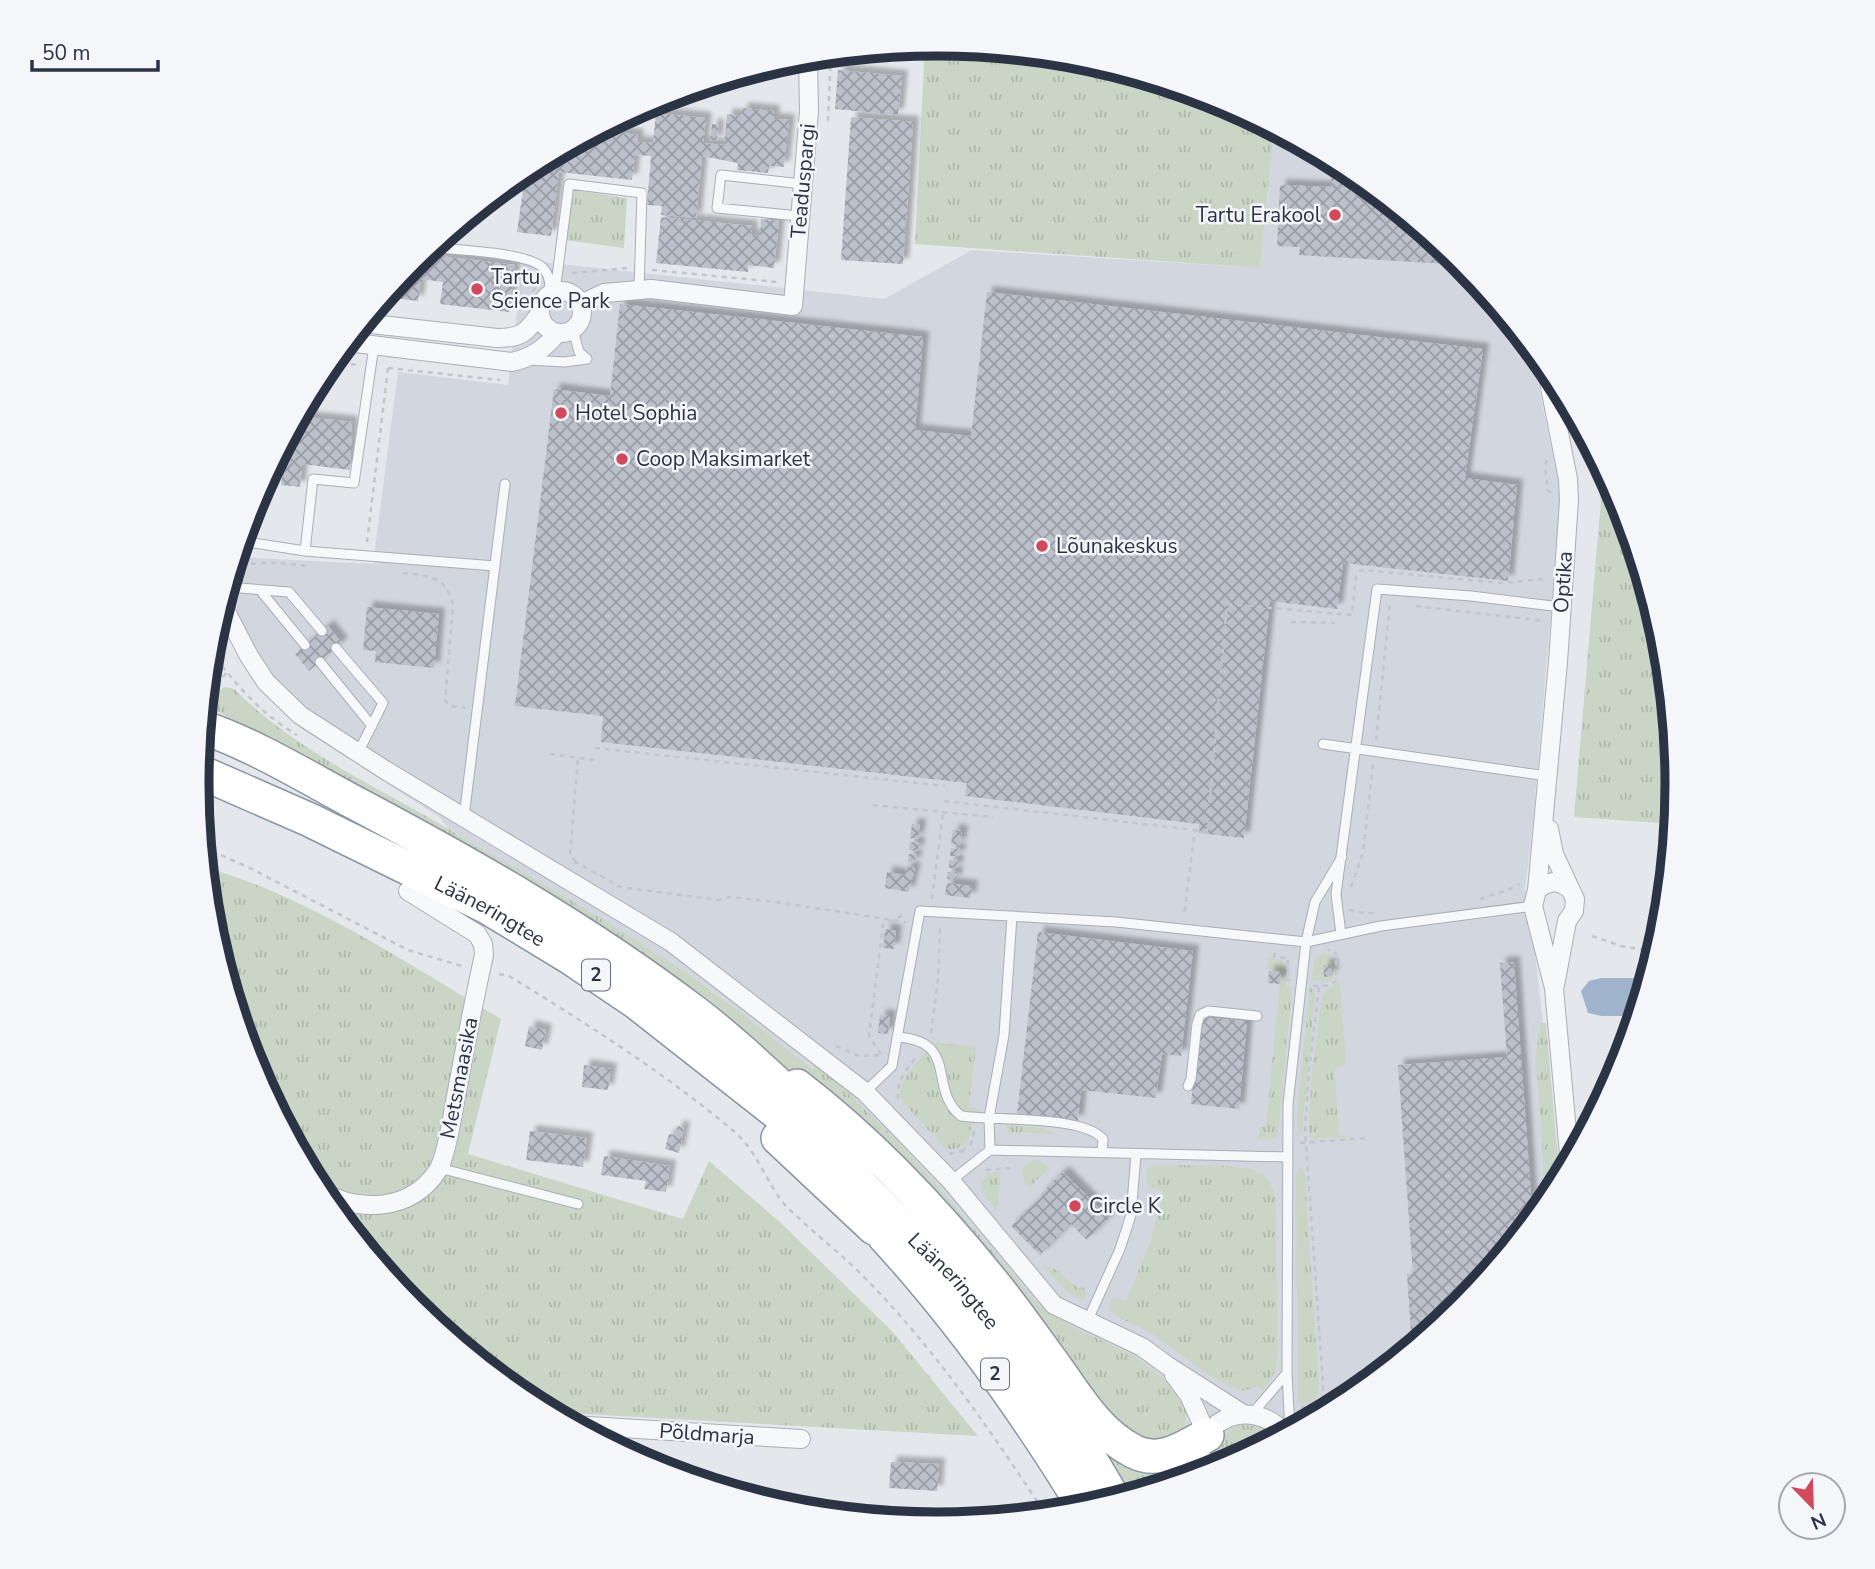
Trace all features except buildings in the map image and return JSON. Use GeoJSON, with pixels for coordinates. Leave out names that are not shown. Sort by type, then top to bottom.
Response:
{"type":"FeatureCollection","features":[{"type":"Feature","properties":{"kind":"highway"},"geometry":{"type":"LineString","coordinates":[[212,721],[253,740],[311,779]]}},
{"type":"Feature","properties":{"kind":"highway"},"geometry":{"type":"LineString","coordinates":[[212,730],[422,838],[609,951],[693,1011],[737,1046],[879,1181],[926,1235],[955,1277]]}},
{"type":"Feature","properties":{"kind":"highway"},"geometry":{"type":"LineString","coordinates":[[211,742],[311,779]]}},
{"type":"Feature","properties":{"kind":"highway","name":"Lääneringtee"},"geometry":{"type":"LineString","coordinates":[[209,776],[310,820],[416,883],[487,907],[571,958],[685,1039],[832,1156],[955,1277],[1023,1362],[1077,1437],[1110,1492]]}},
{"type":"Feature","properties":{"kind":"highway"},"geometry":{"type":"LineString","coordinates":[[210,798],[416,883],[563,974],[695,1069],[754,1116],[894,1247]]}},
{"type":"Feature","properties":{"kind":"highway"},"geometry":{"type":"LineString","coordinates":[[737,1046],[764,1062],[820,1104],[909,1187],[1003,1296],[1108,1435],[1136,1453],[1154,1456],[1170,1455],[1207,1435]]}},
{"type":"Feature","properties":{"kind":"highway","name":"Lääneringtee"},"geometry":{"type":"LineString","coordinates":[[754,1095],[894,1247],[972,1342],[1021,1408],[1079,1499]]}},
{"type":"Feature","properties":{"kind":"street","name":"Teaduspargi"},"geometry":{"type":"LineString","coordinates":[[639,289],[793,306],[809,111],[808,68]]}},
{"type":"Feature","properties":{"kind":"street"},"geometry":{"type":"LineString","coordinates":[[581,304],[604,293],[639,289]]}},
{"type":"Feature","properties":{"kind":"street"},"geometry":{"type":"LineString","coordinates":[[358,344],[512,362],[524,359],[580,321],[581,304],[578,298],[568,292],[553,293],[543,302],[530,329],[515,338],[374,324]]}},
{"type":"Feature","properties":{"kind":"street"},"geometry":{"type":"LineString","coordinates":[[540,313],[543,323],[565,331]]}},
{"type":"Feature","properties":{"kind":"street","name":"Optika"},"geometry":{"type":"LineString","coordinates":[[1540,376],[1569,490],[1547,776],[1530,893],[1554,989]]}},
{"type":"Feature","properties":{"kind":"street"},"geometry":{"type":"LineString","coordinates":[[229,617],[266,682],[300,715],[358,753],[671,942],[865,1092],[951,1181],[1054,1305],[1142,1347],[1247,1414]]}},
{"type":"Feature","properties":{"kind":"street","name":"Optika"},"geometry":{"type":"LineString","coordinates":[[1544,804],[1555,854],[1570,889]]}},
{"type":"Feature","properties":{"kind":"street"},"geometry":{"type":"LineString","coordinates":[[1567,921],[1556,925],[1545,923],[1536,916],[1530,893],[1553,882],[1570,889],[1575,899],[1574,911],[1567,921],[1554,989],[1568,1148]]}},
{"type":"Feature","properties":{"kind":"street","name":"Metsmaasika"},"geometry":{"type":"LineString","coordinates":[[340,1200],[379,1206],[406,1198],[420,1189],[439,1168],[450,1126],[483,944],[477,934],[416,883]]}},
{"type":"Feature","properties":{"kind":"street"},"geometry":{"type":"LineString","coordinates":[[1168,1366],[1189,1395],[1207,1435]]}},
{"type":"Feature","properties":{"kind":"street"},"geometry":{"type":"LineString","coordinates":[[1201,1463],[1200,1456],[1207,1435],[1218,1423],[1230,1417],[1247,1414],[1264,1417],[1279,1428]]}},
{"type":"Feature","properties":{"kind":"street","name":"Põldmarja"},"geometry":{"type":"LineString","coordinates":[[594,1426],[801,1439]]}},
{"type":"Feature","properties":{"kind":"lane"},"geometry":{"type":"LineString","coordinates":[[799,216],[718,208],[721,175],[802,184]]}},
{"type":"Feature","properties":{"kind":"lane"},"geometry":{"type":"LineString","coordinates":[[553,293],[569,184],[642,193],[639,289]]}},
{"type":"Feature","properties":{"kind":"lane"},"geometry":{"type":"LineString","coordinates":[[444,249],[519,257],[542,266],[549,277],[553,293]]}},
{"type":"Feature","properties":{"kind":"lane"},"geometry":{"type":"LineString","coordinates":[[524,359],[564,362],[587,359],[565,331]]}},
{"type":"Feature","properties":{"kind":"lane"},"geometry":{"type":"LineString","coordinates":[[305,551],[313,479],[354,483],[374,346]]}},
{"type":"Feature","properties":{"kind":"lane"},"geometry":{"type":"LineString","coordinates":[[464,817],[505,484]]}},
{"type":"Feature","properties":{"kind":"lane"},"geometry":{"type":"LineString","coordinates":[[251,543],[305,551],[495,565]]}},
{"type":"Feature","properties":{"kind":"lane"},"geometry":{"type":"LineString","coordinates":[[236,588],[289,592],[322,631]]}},
{"type":"Feature","properties":{"kind":"lane"},"geometry":{"type":"LineString","coordinates":[[1341,934],[1336,894],[1377,589],[1471,596],[1561,607]]}},
{"type":"Feature","properties":{"kind":"lane"},"geometry":{"type":"LineString","coordinates":[[260,590],[305,645]]}},
{"type":"Feature","properties":{"kind":"lane"},"geometry":{"type":"LineString","coordinates":[[336,648],[383,703],[358,753]]}},
{"type":"Feature","properties":{"kind":"lane"},"geometry":{"type":"LineString","coordinates":[[320,662],[372,726]]}},
{"type":"Feature","properties":{"kind":"lane"},"geometry":{"type":"LineString","coordinates":[[1323,744],[1547,776]]}},
{"type":"Feature","properties":{"kind":"lane"},"geometry":{"type":"LineString","coordinates":[[1290,1422],[1287,1373],[1288,1104],[1306,942],[1315,902],[1342,857]]}},
{"type":"Feature","properties":{"kind":"lane"},"geometry":{"type":"LineString","coordinates":[[865,1092],[892,1066],[920,911],[1116,922],[1306,942],[1530,893]]}},
{"type":"Feature","properties":{"kind":"lane"},"geometry":{"type":"LineString","coordinates":[[990,1150],[990,1123],[1004,1035],[1012,916]]}},
{"type":"Feature","properties":{"kind":"lane"},"geometry":{"type":"LineString","coordinates":[[1188,1086],[1200,1015],[1208,1011],[1257,1016]]}},
{"type":"Feature","properties":{"kind":"lane"},"geometry":{"type":"LineString","coordinates":[[898,1037],[917,1039],[926,1044],[936,1058],[948,1098],[961,1116],[990,1123],[1054,1123],[1096,1131],[1103,1139],[1102,1153]]}},
{"type":"Feature","properties":{"kind":"lane"},"geometry":{"type":"LineString","coordinates":[[951,1181],[990,1150],[1287,1157]]}},
{"type":"Feature","properties":{"kind":"lane"},"geometry":{"type":"LineString","coordinates":[[1087,1322],[1120,1249],[1131,1215],[1136,1154]]}},
{"type":"Feature","properties":{"kind":"lane"},"geometry":{"type":"LineString","coordinates":[[439,1168],[578,1204]]}},
{"type":"Feature","properties":{"kind":"lane"},"geometry":{"type":"LineString","coordinates":[[1247,1414],[1287,1373]]}},
{"type":"Feature","properties":{"kind":"path"},"geometry":{"type":"LineString","coordinates":[[828,121],[831,64]]}},
{"type":"Feature","properties":{"kind":"path"},"geometry":{"type":"LineString","coordinates":[[344,363],[500,380]]}},
{"type":"Feature","properties":{"kind":"path"},"geometry":{"type":"LineString","coordinates":[[365,555],[388,368]]}},
{"type":"Feature","properties":{"kind":"path"},"geometry":{"type":"LineString","coordinates":[[1548,456],[1545,466],[1548,491],[1553,495]]}},
{"type":"Feature","properties":{"kind":"path"},"geometry":{"type":"LineString","coordinates":[[243,565],[260,562],[316,566]]}},
{"type":"Feature","properties":{"kind":"path"},"geometry":{"type":"LineString","coordinates":[[944,801],[1207,831],[1227,604],[1352,615],[1356,576],[1363,570],[1501,583],[1545,580],[1546,568]]}},
{"type":"Feature","properties":{"kind":"path"},"geometry":{"type":"LineString","coordinates":[[402,573],[426,575],[441,581],[450,591],[453,605],[445,701],[452,706],[477,709]]}},
{"type":"Feature","properties":{"kind":"path"},"geometry":{"type":"LineString","coordinates":[[1391,605],[1399,605]]}},
{"type":"Feature","properties":{"kind":"path"},"geometry":{"type":"LineString","coordinates":[[1408,605],[1545,621]]}},
{"type":"Feature","properties":{"kind":"path"},"geometry":{"type":"LineString","coordinates":[[1290,622],[1335,623]]}},
{"type":"Feature","properties":{"kind":"path"},"geometry":{"type":"LineString","coordinates":[[219,663],[247,696]]}},
{"type":"Feature","properties":{"kind":"path"},"geometry":{"type":"LineString","coordinates":[[215,687],[226,673]]}},
{"type":"Feature","properties":{"kind":"path"},"geometry":{"type":"LineString","coordinates":[[595,748],[945,786]]}},
{"type":"Feature","properties":{"kind":"path"},"geometry":{"type":"LineString","coordinates":[[550,754],[594,760]]}},
{"type":"Feature","properties":{"kind":"path"},"geometry":{"type":"LineString","coordinates":[[578,758],[570,855],[576,862],[620,887],[719,900],[730,897],[765,901],[941,927]]}},
{"type":"Feature","properties":{"kind":"path"},"geometry":{"type":"LineString","coordinates":[[873,805],[993,817]]}},
{"type":"Feature","properties":{"kind":"path"},"geometry":{"type":"LineString","coordinates":[[899,1106],[897,1096],[902,1074],[930,1040],[941,927],[939,912],[932,901],[943,812]]}},
{"type":"Feature","properties":{"kind":"path"},"geometry":{"type":"LineString","coordinates":[[1184,919],[1195,830]]}},
{"type":"Feature","properties":{"kind":"path"},"geometry":{"type":"LineString","coordinates":[[213,851],[408,950],[444,962],[509,976],[607,1036],[738,1135],[765,1170],[786,1205],[863,1276],[919,1340],[1004,1451],[1040,1506]]}},
{"type":"Feature","properties":{"kind":"path"},"geometry":{"type":"LineString","coordinates":[[565,878],[576,862]]}},
{"type":"Feature","properties":{"kind":"path"},"geometry":{"type":"LineString","coordinates":[[1479,899],[1513,888],[1530,893]]}},
{"type":"Feature","properties":{"kind":"path"},"geometry":{"type":"LineString","coordinates":[[881,1054],[869,1036],[883,925],[932,901]]}},
{"type":"Feature","properties":{"kind":"path"},"geometry":{"type":"LineString","coordinates":[[1338,914],[1352,909],[1363,913],[1383,912]]}},
{"type":"Feature","properties":{"kind":"path"},"geometry":{"type":"LineString","coordinates":[[1592,936],[1622,946],[1646,950]]}},
{"type":"Feature","properties":{"kind":"path"},"geometry":{"type":"LineString","coordinates":[[1319,987],[1309,1070],[1307,1143],[1322,1402]]}},
{"type":"Feature","properties":{"kind":"path"},"geometry":{"type":"LineString","coordinates":[[943,1152],[954,1154],[962,1151],[971,1144],[974,1128],[990,1123]]}},
{"type":"Feature","properties":{"kind":"path"},"geometry":{"type":"LineString","coordinates":[[1287,1142],[1367,1138]]}},
{"type":"Feature","properties":{"kind":"path"},"geometry":{"type":"LineString","coordinates":[[962,1151],[980,1174],[993,1168],[1010,1168]]}},
{"type":"Feature","properties":{"kind":"path"},"geometry":{"type":"LineString","coordinates":[[1290,1407],[1316,1406]]}},
{"type":"Feature","properties":{"kind":"shaded area"},"geometry":{"type":"Polygon","coordinates":[[[1273,138],[1342,179],[1418,237],[1453,269],[1485,304],[1535,369],[1561,496],[1525,888],[1559,1163],[1515,1228],[1485,1265],[1453,1300],[1418,1332],[1342,1390],[1302,1415],[1260,1438],[1193,1466],[1181,1435],[1188,1418],[1174,1386],[1133,1355],[1074,1327],[1039,1304],[905,1148],[817,1064],[812,1069],[717,994],[646,947],[448,828],[439,817],[302,729],[251,678],[226,631],[246,557],[373,564],[398,372],[508,385],[523,260],[884,299],[972,250],[1260,268],[1273,138]]]}},
{"type":"Feature","properties":{"kind":"green space"},"geometry":{"type":"Polygon","coordinates":[[[924,57],[1033,62],[1080,70],[1172,95],[1216,111],[1273,138],[1260,268],[915,244],[924,57]]]}},
{"type":"Feature","properties":{"kind":"green space"},"geometry":{"type":"Polygon","coordinates":[[[574,190],[627,198],[624,248],[565,240],[574,190]]]}},
{"type":"Feature","properties":{"kind":"green space"},"geometry":{"type":"Polygon","coordinates":[[[1592,463],[1627,550],[1652,642],[1664,737],[1664,823],[1574,817],[1601,500],[1592,463]]]}},
{"type":"Feature","properties":{"kind":"green space"},"geometry":{"type":"Polygon","coordinates":[[[225,687],[234,689],[259,712],[313,751],[622,931],[728,1003],[812,1069],[817,1063],[905,1148],[1039,1304],[1074,1327],[1133,1355],[1174,1386],[1184,1400],[1188,1412],[1184,1431],[1175,1438],[1133,1441],[816,1091],[701,1007],[213,709],[216,692],[225,687]]]}},
{"type":"Feature","properties":{"kind":"green space"},"geometry":{"type":"Polygon","coordinates":[[[214,870],[244,880],[320,914],[501,1019],[468,1154],[683,1219],[709,1161],[781,1223],[892,1331],[978,1436],[570,1413],[494,1362],[422,1300],[390,1265],[332,1189],[307,1149],[264,1063],[248,1019],[223,927],[214,870]]]}},
{"type":"Feature","properties":{"kind":"green space"},"geometry":{"type":"Polygon","coordinates":[[[1326,952],[1332,956],[1334,978],[1328,982],[1311,980],[1315,958],[1326,952]]]}},
{"type":"Feature","properties":{"kind":"green space"},"geometry":{"type":"Polygon","coordinates":[[[1269,958],[1283,961],[1287,987],[1292,987],[1278,1134],[1275,1139],[1257,1139],[1260,1127],[1266,1126],[1281,972],[1267,969],[1269,958]]]}},
{"type":"Feature","properties":{"kind":"green space"},"geometry":{"type":"Polygon","coordinates":[[[1340,981],[1346,1065],[1334,1068],[1339,1135],[1351,1137],[1315,1139],[1310,1137],[1309,1132],[1311,1084],[1321,1000],[1324,993],[1340,981]]]}},
{"type":"Feature","properties":{"kind":"green space"},"geometry":{"type":"Polygon","coordinates":[[[1310,988],[1315,995],[1302,1130],[1297,1139],[1297,1110],[1310,988]]]}},
{"type":"Feature","properties":{"kind":"green space"},"geometry":{"type":"Polygon","coordinates":[[[1540,1023],[1546,1023],[1558,1164],[1545,1186],[1536,1055],[1540,1023]]]}},
{"type":"Feature","properties":{"kind":"green space"},"geometry":{"type":"Polygon","coordinates":[[[932,1042],[976,1047],[969,1107],[981,1109],[980,1113],[966,1112],[954,1100],[932,1042]]]}},
{"type":"Feature","properties":{"kind":"green space"},"geometry":{"type":"Polygon","coordinates":[[[926,1051],[950,1113],[972,1123],[968,1142],[956,1149],[946,1149],[900,1099],[905,1079],[926,1051]]]}},
{"type":"Feature","properties":{"kind":"green space"},"geometry":{"type":"Polygon","coordinates":[[[1005,1125],[1042,1128],[1056,1134],[1009,1132],[1005,1125]]]}},
{"type":"Feature","properties":{"kind":"green space"},"geometry":{"type":"Polygon","coordinates":[[[1039,1160],[1049,1168],[1030,1187],[1025,1183],[1022,1172],[1025,1165],[1039,1160]]]}},
{"type":"Feature","properties":{"kind":"green space"},"geometry":{"type":"Polygon","coordinates":[[[1154,1165],[1252,1170],[1266,1177],[1271,1186],[1275,1196],[1278,1352],[1276,1369],[1263,1391],[1258,1386],[1244,1391],[1219,1381],[1154,1335],[1110,1311],[1109,1304],[1113,1298],[1126,1301],[1150,1243],[1164,1192],[1150,1187],[1146,1181],[1147,1169],[1154,1165]]]}},
{"type":"Feature","properties":{"kind":"green space"},"geometry":{"type":"Polygon","coordinates":[[[1301,1167],[1305,1176],[1319,1392],[1315,1401],[1298,1404],[1296,1178],[1301,1167]]]}},
{"type":"Feature","properties":{"kind":"green space"},"geometry":{"type":"Polygon","coordinates":[[[1000,1172],[998,1204],[995,1209],[983,1193],[981,1184],[986,1175],[1000,1172]]]}},
{"type":"Feature","properties":{"kind":"green space"},"geometry":{"type":"Polygon","coordinates":[[[1039,1262],[1058,1271],[1079,1289],[1082,1286],[1085,1299],[1083,1301],[1067,1291],[1039,1262]]]}},
{"type":"Feature","properties":{"kind":"green space"},"geometry":{"type":"Polygon","coordinates":[[[1069,1399],[1189,1463],[1190,1467],[1121,1489],[1069,1399]]]}},
{"type":"Feature","properties":{"kind":"green space"},"geometry":{"type":"Polygon","coordinates":[[[1240,1425],[1250,1426],[1269,1433],[1214,1459],[1218,1443],[1233,1428],[1240,1425]]]}},
{"type":"Feature","properties":{"kind":"water"},"geometry":{"type":"Polygon","coordinates":[[[1601,978],[1639,978],[1628,1016],[1588,1013],[1581,991],[1589,981],[1601,978]]]}},
{"type":"Feature","properties":{"kind":"place","name":"Tartu Erakool"},"geometry":{"type":"Point","coordinates":[1335,215]}},
{"type":"Feature","properties":{"kind":"place","name":"Tartu Science Park"},"geometry":{"type":"Point","coordinates":[477,289]}},
{"type":"Feature","properties":{"kind":"place","name":"Hotel Sophia"},"geometry":{"type":"Point","coordinates":[561,413]}},
{"type":"Feature","properties":{"kind":"place","name":"Coop Maksimarket"},"geometry":{"type":"Point","coordinates":[622,459]}},
{"type":"Feature","properties":{"kind":"place","name":"Lõunakeskus"},"geometry":{"type":"Point","coordinates":[1042,546]}},
{"type":"Feature","properties":{"kind":"place","name":"Circle K"},"geometry":{"type":"Point","coordinates":[1075,1206]}}]}
